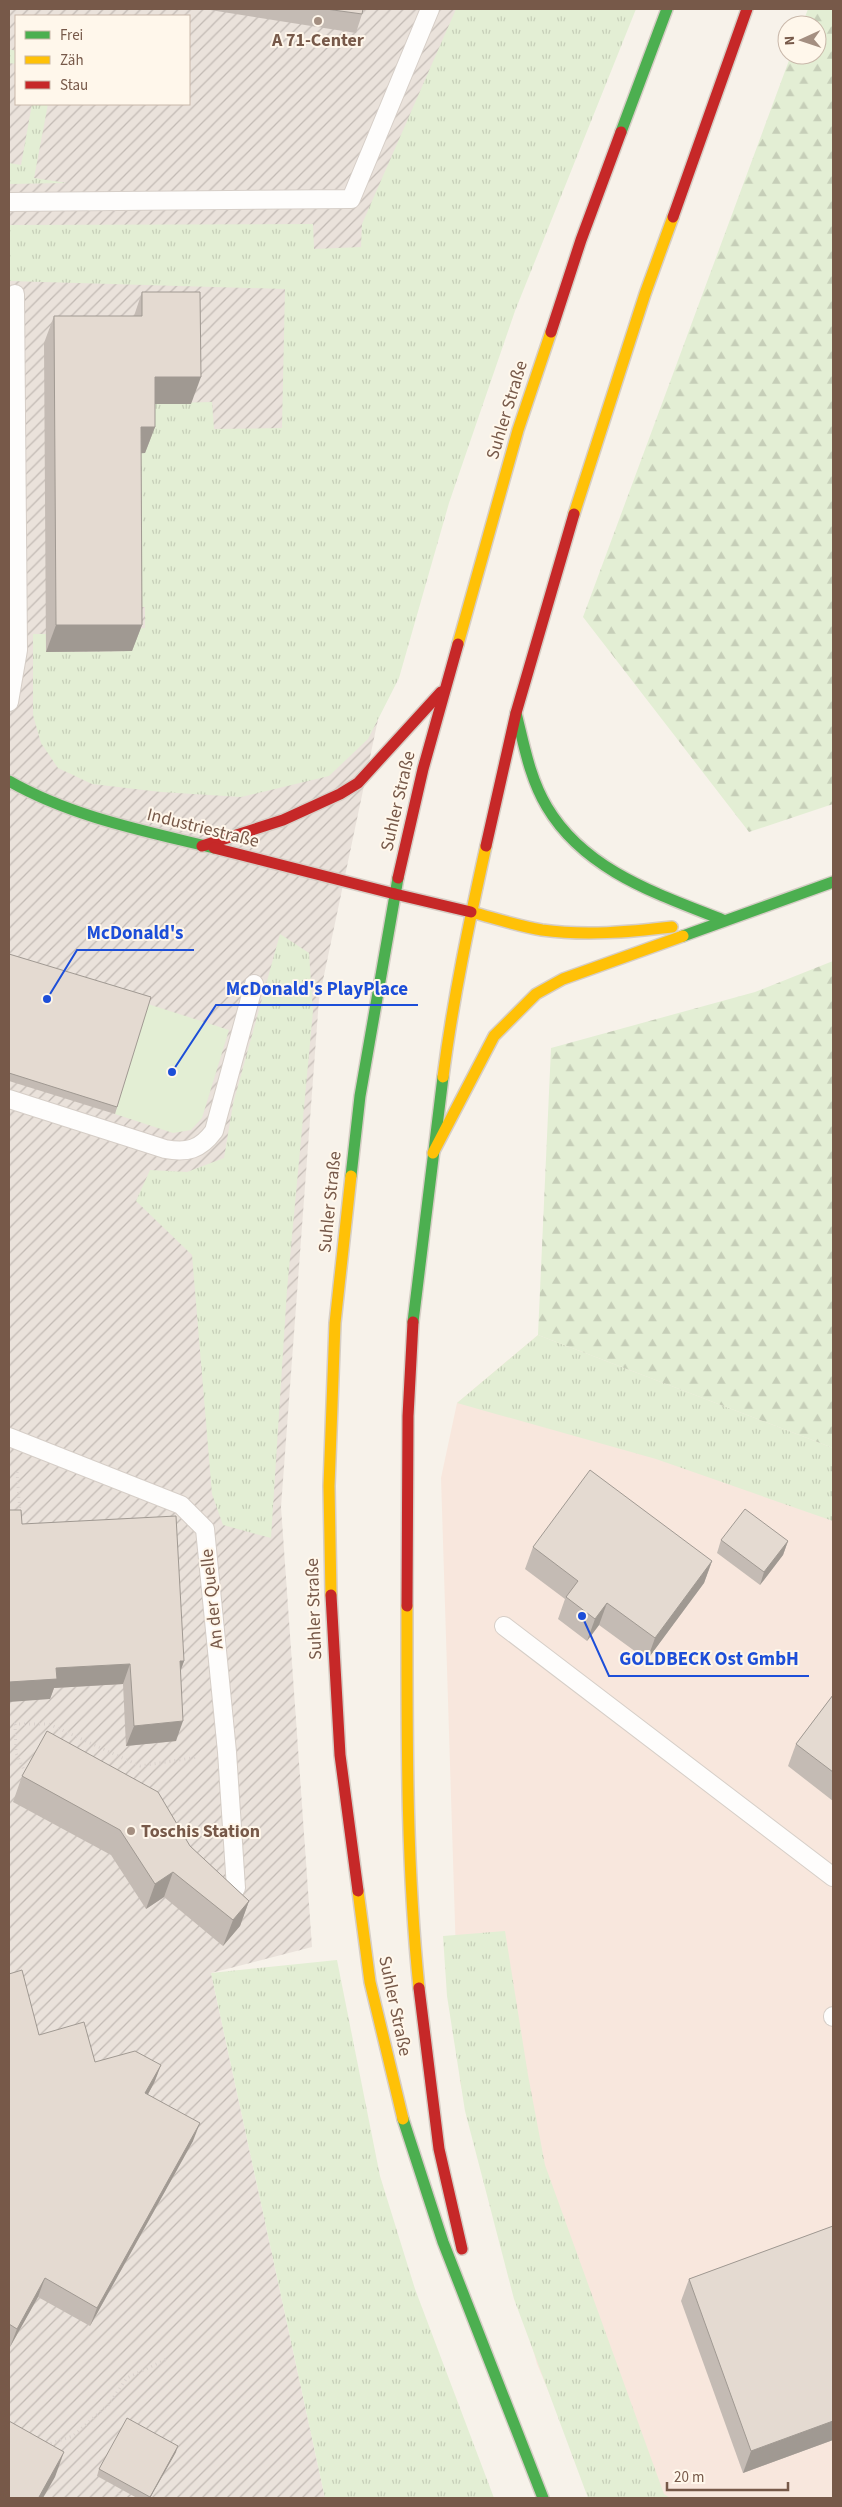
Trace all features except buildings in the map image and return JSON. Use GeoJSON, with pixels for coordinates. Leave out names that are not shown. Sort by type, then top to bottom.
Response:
{"type":"FeatureCollection","features":[{"type":"Feature","properties":{"kind":"main road","name":"Suhler Straße"},"geometry":{"type":"LineString","coordinates":[[544,2498],[443,2242],[404,2125],[370,1982],[340,1755],[329,1544],[329,1486],[335,1323],[360,1096],[395,894],[444,688],[518,430],[581,240],[667,9]]}},
{"type":"Feature","properties":{"kind":"main road","name":"Suhler Straße"},"geometry":{"type":"LineString","coordinates":[[512,2418],[466,2266],[439,2149],[425,2044],[414,1937],[407,1772],[408,1416],[414,1310],[448,1031],[471,912],[516,713],[577,503],[645,294],[747,9]]}},
{"type":"Feature","properties":{"kind":"main road"},"geometry":{"type":"LineString","coordinates":[[202,846],[296,815],[343,794],[370,770],[444,688]]}},
{"type":"Feature","properties":{"kind":"main road"},"geometry":{"type":"LineString","coordinates":[[516,713],[531,769],[547,806],[562,830],[598,862],[633,883],[723,920]]}},
{"type":"Feature","properties":{"kind":"main road","name":"Industriestraße"},"geometry":{"type":"LineString","coordinates":[[9,781],[45,800],[114,822],[202,846],[541,930],[588,933],[634,932],[723,920]]}},
{"type":"Feature","properties":{"kind":"main road"},"geometry":{"type":"LineString","coordinates":[[433,1153],[494,1036],[536,994],[562,979],[833,882]]}},
{"type":"Feature","properties":{"kind":"lane"},"geometry":{"type":"LineString","coordinates":[[9,202],[351,199],[430,9]]}},
{"type":"Feature","properties":{"kind":"lane"},"geometry":{"type":"LineString","coordinates":[[9,702],[18,642],[15,294]]}},
{"type":"Feature","properties":{"kind":"lane"},"geometry":{"type":"LineString","coordinates":[[9,1099],[165,1149],[181,1152],[196,1149],[207,1141],[214,1131],[254,984]]}},
{"type":"Feature","properties":{"kind":"lane","name":"An der Quelle"},"geometry":{"type":"LineString","coordinates":[[15,1439],[181,1504],[205,1529],[227,1752],[236,1888]]}},
{"type":"Feature","properties":{"kind":"lane"},"geometry":{"type":"LineString","coordinates":[[504,1626],[833,1877]]}},
{"type":"Feature","properties":{"kind":"path"},"geometry":{"type":"LineString","coordinates":[[15,1439],[20,1514]]}},
{"type":"Feature","properties":{"kind":"path"},"geometry":{"type":"LineString","coordinates":[[9,1724],[49,1724],[140,1766],[227,1752]]}},
{"type":"Feature","properties":{"kind":"path"},"geometry":{"type":"LineString","coordinates":[[15,1724],[16,1753],[27,1777]]}},
{"type":"Feature","properties":{"kind":"path"},"geometry":{"type":"LineString","coordinates":[[40,2447],[73,2436],[108,2405],[127,2378],[169,2358]]}},
{"type":"Feature","properties":{"kind":"path"},"geometry":{"type":"LineString","coordinates":[[116,2498],[126,2482]]}},
{"type":"Feature","properties":{"kind":"shaded area"},"geometry":{"type":"Polygon","coordinates":[[[9,9],[555,9],[465,307],[319,999],[281,1507],[312,1947],[211,1973],[325,2498],[9,2498],[9,9]]]}},
{"type":"Feature","properties":{"kind":"shaded area"},"geometry":{"type":"Polygon","coordinates":[[[538,1335],[833,1448],[833,2498],[594,2498],[537,2364],[460,2082],[441,1478],[457,1403],[538,1335]]]}},
{"type":"Feature","properties":{"kind":"green space"},"geometry":{"type":"Polygon","coordinates":[[[456,9],[636,9],[515,311],[449,503],[399,678],[368,739],[329,776],[241,797],[161,792],[92,784],[58,768],[41,743],[33,715],[33,634],[47,634],[46,652],[132,651],[132,629],[145,628],[145,607],[132,607],[132,404],[212,402],[214,429],[282,428],[285,289],[9,281],[9,225],[313,224],[314,249],[361,247],[362,224],[456,9]]]}},
{"type":"Feature","properties":{"kind":"green space"},"geometry":{"type":"Polygon","coordinates":[[[808,9],[833,9],[833,804],[749,832],[583,617],[787,65],[827,65],[827,15],[806,15],[808,9]]]}},
{"type":"Feature","properties":{"kind":"green space"},"geometry":{"type":"Polygon","coordinates":[[[9,49],[15,51],[15,64],[9,63],[9,49]]]}},
{"type":"Feature","properties":{"kind":"green space"},"geometry":{"type":"Polygon","coordinates":[[[32,105],[48,105],[34,178],[67,183],[9,184],[9,163],[21,165],[32,105]]]}},
{"type":"Feature","properties":{"kind":"green space"},"geometry":{"type":"Polygon","coordinates":[[[280,934],[309,953],[313,1011],[287,1290],[271,1538],[223,1525],[212,1494],[192,1255],[136,1201],[150,1170],[187,1172],[224,1158],[233,1104],[280,934]]]}},
{"type":"Feature","properties":{"kind":"green space"},"geometry":{"type":"Polygon","coordinates":[[[833,961],[833,1448],[538,1335],[551,1048],[755,992],[833,961]]]}},
{"type":"Feature","properties":{"kind":"green space"},"geometry":{"type":"Polygon","coordinates":[[[148,1004],[229,1030],[202,1118],[191,1130],[173,1133],[115,1114],[148,1004]]]}},
{"type":"Feature","properties":{"kind":"green space"},"geometry":{"type":"Polygon","coordinates":[[[538,1335],[833,1448],[833,1521],[656,1459],[457,1403],[538,1335]]]}},
{"type":"Feature","properties":{"kind":"green space"},"geometry":{"type":"Polygon","coordinates":[[[505,1931],[528,2075],[545,2165],[664,2494],[670,2498],[588,2498],[514,2299],[465,2111],[447,1996],[443,1936],[505,1931]]]}},
{"type":"Feature","properties":{"kind":"green space"},"geometry":{"type":"Polygon","coordinates":[[[337,1960],[380,2176],[415,2289],[494,2498],[325,2498],[211,1973],[337,1960]]]}},
{"type":"Feature","properties":{"kind":"traffic: fast"},"geometry":{"type":"LineString","coordinates":[[621,132],[667,9]]}},
{"type":"Feature","properties":{"kind":"traffic: fast"},"geometry":{"type":"LineString","coordinates":[[516,713],[528,762],[541,796],[563,829],[581,848],[625,878],[649,890],[723,920]]}},
{"type":"Feature","properties":{"kind":"traffic: fast"},"geometry":{"type":"LineString","coordinates":[[9,781],[33,794],[83,814],[214,848]]}},
{"type":"Feature","properties":{"kind":"traffic: fast"},"geometry":{"type":"LineString","coordinates":[[351,1176],[360,1096],[398,878]]}},
{"type":"Feature","properties":{"kind":"traffic: fast"},"geometry":{"type":"LineString","coordinates":[[683,936],[833,882]]}},
{"type":"Feature","properties":{"kind":"traffic: fast"},"geometry":{"type":"LineString","coordinates":[[413,1322],[443,1077]]}},
{"type":"Feature","properties":{"kind":"traffic: fast"},"geometry":{"type":"LineString","coordinates":[[403,2119],[443,2242],[543,2498]]}},
{"type":"Feature","properties":{"kind":"traffic: slow"},"geometry":{"type":"LineString","coordinates":[[574,514],[645,294],[673,217]]}},
{"type":"Feature","properties":{"kind":"traffic: slow"},"geometry":{"type":"LineString","coordinates":[[458,644],[518,430],[551,332]]}},
{"type":"Feature","properties":{"kind":"traffic: slow"},"geometry":{"type":"LineString","coordinates":[[443,1077],[462,961],[486,846]]}},
{"type":"Feature","properties":{"kind":"traffic: slow"},"geometry":{"type":"LineString","coordinates":[[471,912],[524,926],[558,932],[607,933],[672,927]]}},
{"type":"Feature","properties":{"kind":"traffic: slow"},"geometry":{"type":"LineString","coordinates":[[433,1153],[494,1036],[536,994],[563,979],[683,936]]}},
{"type":"Feature","properties":{"kind":"traffic: slow"},"geometry":{"type":"LineString","coordinates":[[331,1595],[329,1486],[335,1323],[351,1176]]}},
{"type":"Feature","properties":{"kind":"traffic: slow"},"geometry":{"type":"LineString","coordinates":[[407,1606],[409,1845],[419,1988]]}},
{"type":"Feature","properties":{"kind":"traffic: slow"},"geometry":{"type":"LineString","coordinates":[[358,1891],[370,1982],[403,2119]]}},
{"type":"Feature","properties":{"kind":"traffic: jam"},"geometry":{"type":"LineString","coordinates":[[673,217],[747,9]]}},
{"type":"Feature","properties":{"kind":"traffic: jam"},"geometry":{"type":"LineString","coordinates":[[551,332],[581,240],[621,132]]}},
{"type":"Feature","properties":{"kind":"traffic: jam"},"geometry":{"type":"LineString","coordinates":[[486,846],[516,713],[574,514]]}},
{"type":"Feature","properties":{"kind":"traffic: jam"},"geometry":{"type":"LineString","coordinates":[[398,878],[423,769],[458,644]]}},
{"type":"Feature","properties":{"kind":"traffic: jam"},"geometry":{"type":"LineString","coordinates":[[202,846],[283,820],[340,794],[358,783],[441,692]]}},
{"type":"Feature","properties":{"kind":"traffic: jam"},"geometry":{"type":"LineString","coordinates":[[214,848],[395,894]]}},
{"type":"Feature","properties":{"kind":"traffic: jam"},"geometry":{"type":"LineString","coordinates":[[395,894],[471,912]]}},
{"type":"Feature","properties":{"kind":"traffic: jam"},"geometry":{"type":"LineString","coordinates":[[407,1606],[408,1416],[413,1322]]}},
{"type":"Feature","properties":{"kind":"traffic: jam"},"geometry":{"type":"LineString","coordinates":[[331,1595],[340,1755],[358,1891]]}},
{"type":"Feature","properties":{"kind":"traffic: jam"},"geometry":{"type":"LineString","coordinates":[[419,1988],[439,2149],[462,2249]]}},
{"type":"Feature","properties":{"kind":"place","name":"A 71-Center"},"geometry":{"type":"Point","coordinates":[318,21]}},
{"type":"Feature","properties":{"kind":"place","name":"McDonald's"},"geometry":{"type":"Point","coordinates":[47,999]}},
{"type":"Feature","properties":{"kind":"place","name":"McDonald's PlayPlace"},"geometry":{"type":"Point","coordinates":[172,1072]}},
{"type":"Feature","properties":{"kind":"place","name":"GOLDBECK Ost GmbH"},"geometry":{"type":"Point","coordinates":[582,1616]}},
{"type":"Feature","properties":{"kind":"place","name":"Toschis Station"},"geometry":{"type":"Point","coordinates":[131,1831]}}]}
